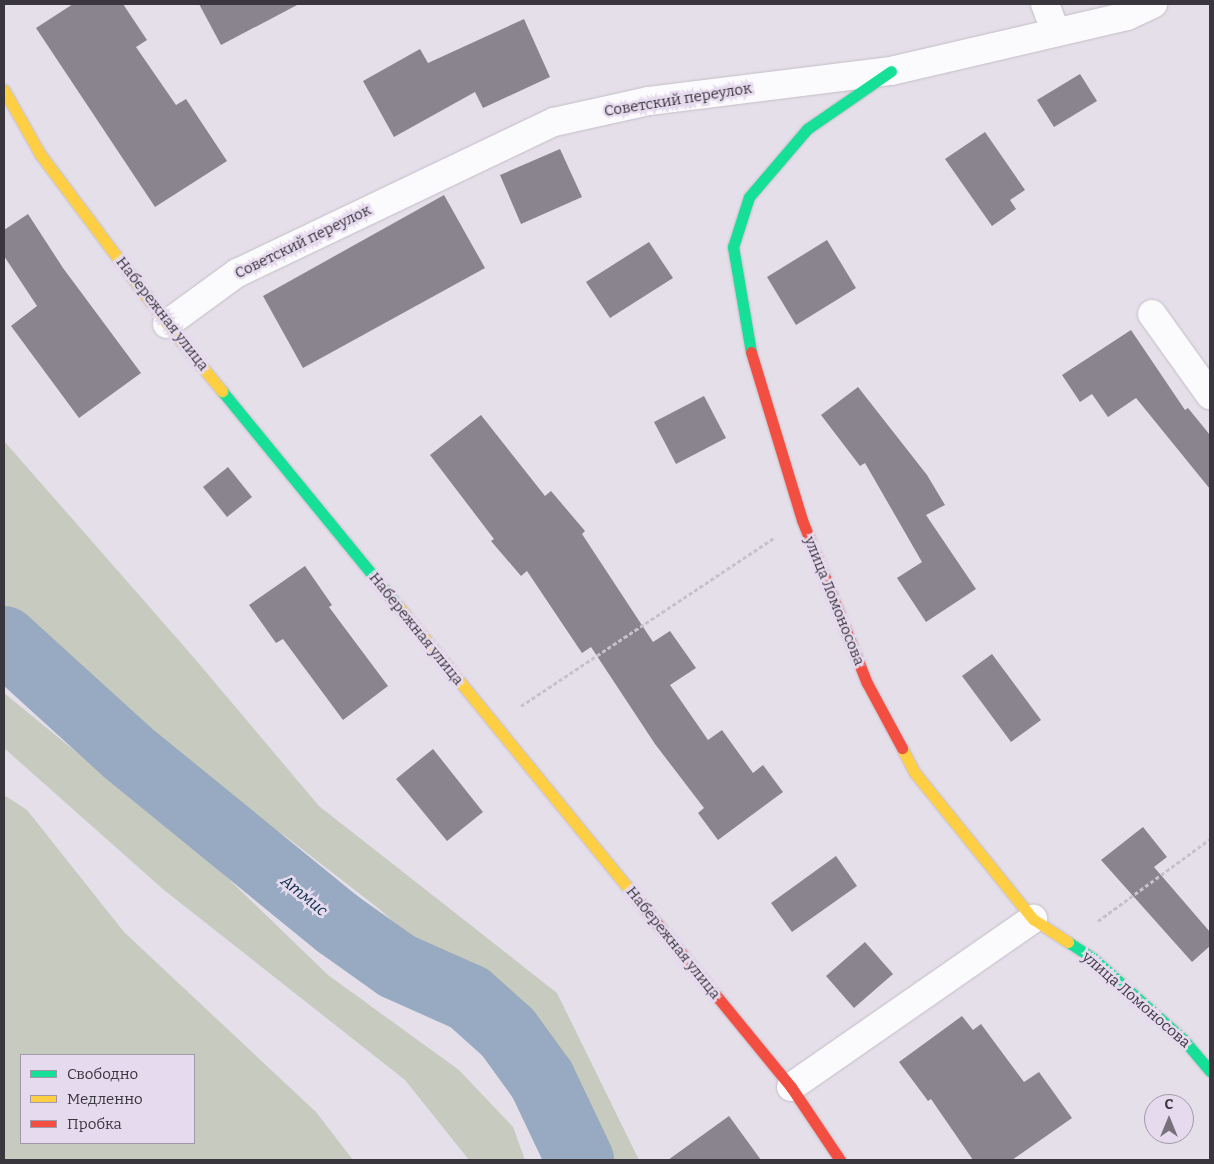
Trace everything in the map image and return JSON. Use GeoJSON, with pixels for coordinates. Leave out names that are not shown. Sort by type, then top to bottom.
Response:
{"type":"FeatureCollection","features":[{"type":"Feature","properties":{"kind":"street"},"geometry":{"type":"LineString","coordinates":[[1045,4],[1056,32]]}},
{"type":"Feature","properties":{"kind":"street","name":"Советский переулок"},"geometry":{"type":"LineString","coordinates":[[167,324],[237,273],[554,122],[649,101],[891,71],[1127,16],[1153,4]]}},
{"type":"Feature","properties":{"kind":"street","name":"улица Ломоносова"},"geometry":{"type":"LineString","coordinates":[[891,71],[807,128],[749,197],[733,247],[746,336],[802,520],[867,683],[915,773],[1033,919],[1094,959],[1183,1039],[1210,1071]]}},
{"type":"Feature","properties":{"kind":"street","name":"Набережная улица"},"geometry":{"type":"LineString","coordinates":[[4,90],[40,154],[167,324],[791,1087],[840,1160]]}},
{"type":"Feature","properties":{"kind":"street"},"geometry":{"type":"LineString","coordinates":[[1152,314],[1210,395]]}},
{"type":"Feature","properties":{"kind":"street"},"geometry":{"type":"LineString","coordinates":[[791,1087],[1033,919]]}},
{"type":"Feature","properties":{"kind":"path"},"geometry":{"type":"LineString","coordinates":[[494,725],[802,520]]}},
{"type":"Feature","properties":{"kind":"path"},"geometry":{"type":"LineString","coordinates":[[1068,943],[1210,839]]}},
{"type":"Feature","properties":{"kind":"shaded area"},"geometry":{"type":"Polygon","coordinates":[[[4,441],[189,652],[319,806],[557,993],[639,1160],[590,1160],[584,1139],[551,1073],[502,993],[440,963],[378,908],[285,836],[180,769],[75,681],[4,613],[4,441]]]}},
{"type":"Feature","properties":{"kind":"shaded area"},"geometry":{"type":"Polygon","coordinates":[[[4,693],[212,863],[328,975],[459,1070],[513,1127],[525,1160],[469,1160],[405,1080],[164,890],[4,748],[4,693]]]}},
{"type":"Feature","properties":{"kind":"shaded area"},"geometry":{"type":"Polygon","coordinates":[[[4,795],[27,810],[124,932],[316,1112],[353,1160],[4,1160],[4,795]]]}},
{"type":"Feature","properties":{"kind":"building"},"geometry":{"type":"Polygon","coordinates":[[[73,4],[123,4],[147,40],[136,47],[176,105],[186,99],[227,161],[155,207],[36,28],[73,4]]]}},
{"type":"Feature","properties":{"kind":"building"},"geometry":{"type":"Polygon","coordinates":[[[199,4],[299,4],[221,45],[199,4]]]}},
{"type":"Feature","properties":{"kind":"building"},"geometry":{"type":"Polygon","coordinates":[[[524,19],[550,77],[483,108],[475,92],[394,137],[363,81],[420,49],[428,63],[524,19]]]}},
{"type":"Feature","properties":{"kind":"building"},"geometry":{"type":"Polygon","coordinates":[[[1080,74],[1097,101],[1054,127],[1037,100],[1080,74]]]}},
{"type":"Feature","properties":{"kind":"building"},"geometry":{"type":"Polygon","coordinates":[[[985,132],[1025,190],[1010,200],[1016,209],[992,226],[945,159],[985,132]]]}},
{"type":"Feature","properties":{"kind":"building"},"geometry":{"type":"Polygon","coordinates":[[[560,149],[582,197],[521,224],[500,175],[560,149]]]}},
{"type":"Feature","properties":{"kind":"building"},"geometry":{"type":"Polygon","coordinates":[[[444,195],[485,268],[303,368],[263,296],[444,195]]]}},
{"type":"Feature","properties":{"kind":"building"},"geometry":{"type":"Polygon","coordinates":[[[28,214],[63,268],[141,373],[79,418],[11,326],[37,306],[4,256],[4,230],[28,214]]]}},
{"type":"Feature","properties":{"kind":"building"},"geometry":{"type":"Polygon","coordinates":[[[827,240],[856,288],[796,325],[767,277],[827,240]]]}},
{"type":"Feature","properties":{"kind":"building"},"geometry":{"type":"Polygon","coordinates":[[[649,242],[673,278],[610,318],[586,282],[649,242]]]}},
{"type":"Feature","properties":{"kind":"building"},"geometry":{"type":"Polygon","coordinates":[[[1131,330],[1185,410],[1188,408],[1210,435],[1210,489],[1136,398],[1108,417],[1092,394],[1080,402],[1062,375],[1131,330]]]}},
{"type":"Feature","properties":{"kind":"building"},"geometry":{"type":"Polygon","coordinates":[[[858,387],[927,475],[945,505],[926,515],[976,589],[926,622],[897,578],[922,562],[865,463],[860,466],[821,415],[858,387]]]}},
{"type":"Feature","properties":{"kind":"building"},"geometry":{"type":"Polygon","coordinates":[[[704,396],[726,438],[676,464],[654,422],[704,396]]]}},
{"type":"Feature","properties":{"kind":"building"},"geometry":{"type":"Polygon","coordinates":[[[481,415],[545,496],[551,491],[585,531],[582,534],[653,642],[670,631],[696,668],[670,685],[708,740],[722,730],[753,773],[763,765],[783,792],[718,840],[698,813],[704,808],[655,744],[591,647],[582,653],[527,571],[521,576],[491,541],[494,539],[430,455],[481,415]]]}},
{"type":"Feature","properties":{"kind":"building"},"geometry":{"type":"Polygon","coordinates":[[[228,467],[252,497],[227,517],[203,487],[228,467]]]}},
{"type":"Feature","properties":{"kind":"building"},"geometry":{"type":"Polygon","coordinates":[[[305,566],[332,605],[329,607],[388,686],[343,720],[283,639],[276,643],[249,605],[305,566]]]}},
{"type":"Feature","properties":{"kind":"building"},"geometry":{"type":"Polygon","coordinates":[[[992,654],[1041,720],[1011,742],[962,676],[992,654]]]}},
{"type":"Feature","properties":{"kind":"building"},"geometry":{"type":"Polygon","coordinates":[[[433,749],[483,812],[447,841],[396,779],[433,749]]]}},
{"type":"Feature","properties":{"kind":"building"},"geometry":{"type":"Polygon","coordinates":[[[1143,827],[1167,857],[1154,867],[1210,932],[1210,946],[1192,962],[1101,860],[1143,827]]]}},
{"type":"Feature","properties":{"kind":"building"},"geometry":{"type":"Polygon","coordinates":[[[836,856],[857,886],[792,932],[771,903],[836,856]]]}},
{"type":"Feature","properties":{"kind":"building"},"geometry":{"type":"Polygon","coordinates":[[[865,942],[893,974],[854,1008],[826,976],[865,942]]]}},
{"type":"Feature","properties":{"kind":"building"},"geometry":{"type":"Polygon","coordinates":[[[962,1016],[973,1030],[981,1024],[1024,1082],[1039,1072],[1072,1118],[1012,1160],[973,1160],[931,1099],[928,1101],[899,1062],[962,1016]]]}},
{"type":"Feature","properties":{"kind":"building"},"geometry":{"type":"Polygon","coordinates":[[[729,1116],[761,1160],[668,1160],[729,1116]]]}},
{"type":"Feature","properties":{"kind":"waterway","name":"Атмис"},"geometry":{"type":"LineString","coordinates":[[4,640],[127,752],[338,924],[397,966],[469,998],[508,1033],[542,1080],[580,1160]]}},
{"type":"Feature","properties":{"kind":"traffic: fast"},"geometry":{"type":"LineString","coordinates":[[751,352],[733,247],[749,197],[807,129],[891,71]]}},
{"type":"Feature","properties":{"kind":"traffic: fast"},"geometry":{"type":"LineString","coordinates":[[222,391],[399,607]]}},
{"type":"Feature","properties":{"kind":"traffic: fast"},"geometry":{"type":"LineString","coordinates":[[1068,942],[1094,959],[1183,1039],[1210,1071]]}},
{"type":"Feature","properties":{"kind":"traffic: slow"},"geometry":{"type":"LineString","coordinates":[[4,90],[40,154],[167,324],[222,391]]}},
{"type":"Feature","properties":{"kind":"traffic: slow"},"geometry":{"type":"LineString","coordinates":[[399,607],[638,900]]}},
{"type":"Feature","properties":{"kind":"traffic: slow"},"geometry":{"type":"LineString","coordinates":[[902,748],[915,773],[1033,919],[1068,942]]}},
{"type":"Feature","properties":{"kind":"traffic: jam"},"geometry":{"type":"LineString","coordinates":[[751,352],[802,520],[867,683],[902,748]]}},
{"type":"Feature","properties":{"kind":"traffic: jam"},"geometry":{"type":"LineString","coordinates":[[638,900],[791,1087],[840,1160]]}}]}
